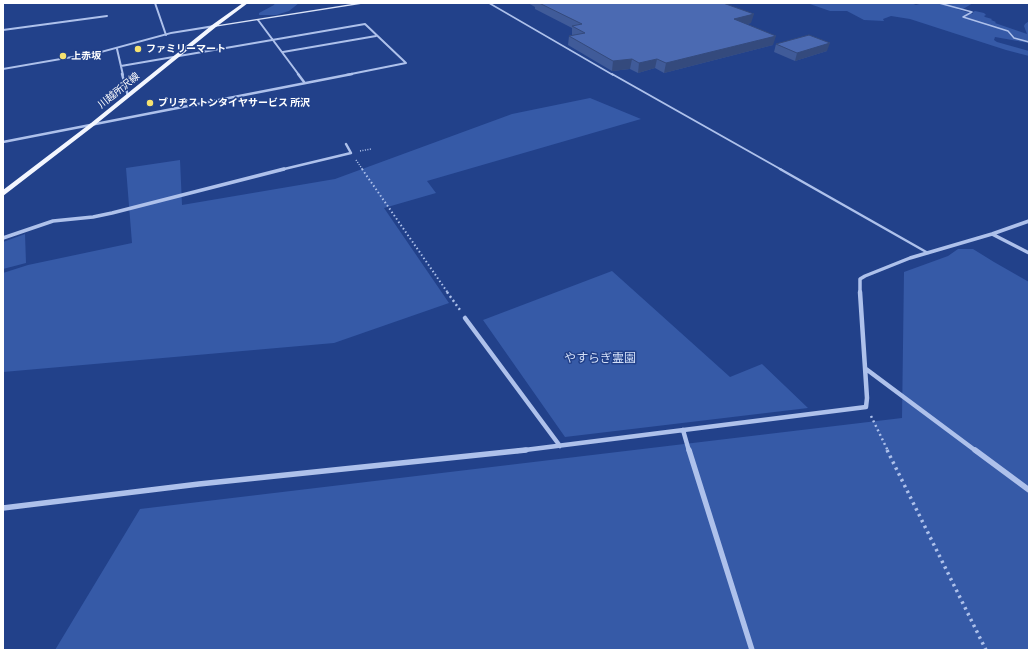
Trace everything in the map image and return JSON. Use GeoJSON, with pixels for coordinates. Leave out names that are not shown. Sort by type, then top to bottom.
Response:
{"type":"FeatureCollection","features":[{"type":"Feature","properties":{"kind":"main road","name":"川越所沢線"},"geometry":{"type":"LineString","coordinates":[[3,194],[93,124],[214,26],[246,3]]}},
{"type":"Feature","properties":{"kind":"main road"},"geometry":{"type":"LineString","coordinates":[[214,26],[365,3]]}},
{"type":"Feature","properties":{"kind":"street"},"geometry":{"type":"LineString","coordinates":[[156,3],[166,35]]}},
{"type":"Feature","properties":{"kind":"street"},"geometry":{"type":"LineString","coordinates":[[3,30],[107,16]]}},
{"type":"Feature","properties":{"kind":"street"},"geometry":{"type":"LineString","coordinates":[[258,20],[304,82]]}},
{"type":"Feature","properties":{"kind":"street"},"geometry":{"type":"LineString","coordinates":[[3,142],[406,63],[364,24],[121,66]]}},
{"type":"Feature","properties":{"kind":"street"},"geometry":{"type":"LineString","coordinates":[[3,68],[117,49],[166,35],[214,26]]}},
{"type":"Feature","properties":{"kind":"street"},"geometry":{"type":"LineString","coordinates":[[282,52],[376,36]]}},
{"type":"Feature","properties":{"kind":"street"},"geometry":{"type":"LineString","coordinates":[[117,49],[128,96]]}},
{"type":"Feature","properties":{"kind":"street"},"geometry":{"type":"LineString","coordinates":[[3,238],[53,221],[93,217],[112,213],[243,178],[351,153],[346,144]]}},
{"type":"Feature","properties":{"kind":"street"},"geometry":{"type":"LineString","coordinates":[[3,508],[199,484],[560,446],[846,411],[866,406],[866,370],[860,316],[860,279],[910,258],[992,234],[1029,221]]}},
{"type":"Feature","properties":{"kind":"street"},"geometry":{"type":"LineString","coordinates":[[992,234],[1029,253]]}},
{"type":"Feature","properties":{"kind":"street"},"geometry":{"type":"LineString","coordinates":[[465,318],[560,446]]}},
{"type":"Feature","properties":{"kind":"street"},"geometry":{"type":"LineString","coordinates":[[866,370],[1029,490]]}},
{"type":"Feature","properties":{"kind":"street"},"geometry":{"type":"LineString","coordinates":[[683,430],[752,650]]}},
{"type":"Feature","properties":{"kind":"lane"},"geometry":{"type":"LineString","coordinates":[[489,3],[574,53],[928,253]]}},
{"type":"Feature","properties":{"kind":"lane"},"geometry":{"type":"LineString","coordinates":[[939,3],[972,12],[964,17],[1008,31],[1014,38],[1029,42]]}},
{"type":"Feature","properties":{"kind":"path"},"geometry":{"type":"LineString","coordinates":[[351,153],[465,318]]}},
{"type":"Feature","properties":{"kind":"path"},"geometry":{"type":"LineString","coordinates":[[866,406],[986,650]]}},
{"type":"Feature","properties":{"kind":"green space"},"geometry":{"type":"Polygon","coordinates":[[[275,3],[299,3],[289,11],[276,15],[259,15],[259,13],[275,3]]]}},
{"type":"Feature","properties":{"kind":"green space"},"geometry":{"type":"Polygon","coordinates":[[[807,3],[911,3],[916,5],[923,3],[973,3],[963,9],[957,9],[973,14],[975,11],[984,13],[986,15],[984,16],[985,17],[992,19],[991,20],[996,22],[995,23],[1027,34],[1024,26],[1029,21],[1029,43],[995,37],[994,40],[1029,51],[1029,56],[910,19],[891,16],[883,19],[884,21],[864,20],[847,11],[830,11],[807,3]]]}},
{"type":"Feature","properties":{"kind":"green space"},"geometry":{"type":"Polygon","coordinates":[[[590,98],[641,119],[427,181],[436,193],[384,208],[449,303],[334,343],[3,372],[3,273],[28,265],[132,243],[126,168],[180,160],[182,205],[335,179],[512,114],[590,98]]]}},
{"type":"Feature","properties":{"kind":"green space"},"geometry":{"type":"Polygon","coordinates":[[[25,234],[26,263],[3,269],[3,242],[25,234]]]}},
{"type":"Feature","properties":{"kind":"green space"},"geometry":{"type":"Polygon","coordinates":[[[958,249],[973,249],[1029,282],[1029,650],[55,650],[140,509],[902,418],[904,272],[948,256],[958,249]]]}},
{"type":"Feature","properties":{"kind":"green space","name":"やすらぎ霊園"},"geometry":{"type":"Polygon","coordinates":[[[612,271],[730,377],[762,364],[808,408],[565,437],[483,320],[612,271]]]}},
{"type":"Feature","properties":{"kind":"building"},"geometry":{"type":"Polygon","coordinates":[[[539,3],[723,3],[754,14],[734,19],[776,36],[666,63],[657,59],[639,63],[632,59],[613,61],[569,36],[585,33],[572,26],[582,24],[539,3]]]}},
{"type":"Feature","properties":{"kind":"building"},"geometry":{"type":"Polygon","coordinates":[[[809,35],[830,43],[797,53],[776,44],[809,35]]]}},
{"type":"Feature","properties":{"kind":"place","name":"ファミリーマート"},"geometry":{"type":"Point","coordinates":[138,49]}},
{"type":"Feature","properties":{"kind":"place","name":"上赤坂"},"geometry":{"type":"Point","coordinates":[63,56]}},
{"type":"Feature","properties":{"kind":"place","name":"ブリヂストンタイヤサービス 所沢"},"geometry":{"type":"Point","coordinates":[150,103]}}]}
